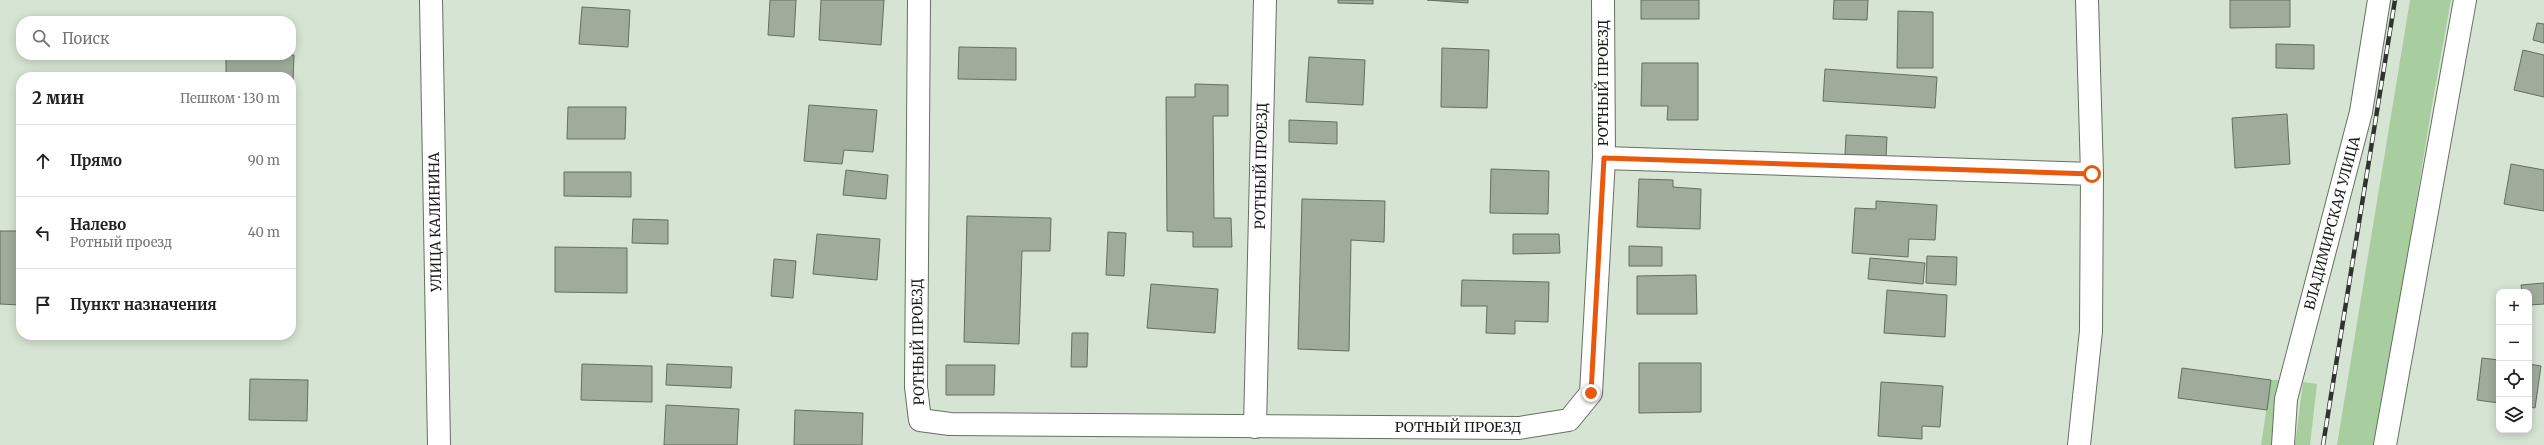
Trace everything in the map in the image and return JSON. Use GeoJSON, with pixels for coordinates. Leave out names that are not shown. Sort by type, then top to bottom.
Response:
{"type":"FeatureCollection","features":[{"type":"Feature","properties":{"kind":"street","name":"УЛИЦА КАЛИНИНА"},"geometry":{"type":"LineString","coordinates":[[431,0],[439,445]]}},
{"type":"Feature","properties":{"kind":"street","name":"РОТНЫЙ ПРОЕЗД"},"geometry":{"type":"LineString","coordinates":[[919,0],[916,387],[920,420],[950,424],[1519,428],[1569,420],[1591,393],[1604,158],[1603,0]]}},
{"type":"Feature","properties":{"kind":"street","name":"РОТНЫЙ ПРОЕЗД"},"geometry":{"type":"LineString","coordinates":[[1255,427],[1265,0]]}},
{"type":"Feature","properties":{"kind":"street"},"geometry":{"type":"LineString","coordinates":[[2079,445],[2091,331],[2092,174],[2087,0]]}},
{"type":"Feature","properties":{"kind":"street","name":"ВЛАДИМИРСКАЯ УЛИЦА"},"geometry":{"type":"LineString","coordinates":[[2283,445],[2286,399],[2360,112],[2379,0]]}},
{"type":"Feature","properties":{"kind":"street"},"geometry":{"type":"LineString","coordinates":[[2385,445],[2465,0]]}},
{"type":"Feature","properties":{"kind":"street"},"geometry":{"type":"LineString","coordinates":[[1604,158],[2092,174]]}},
{"type":"Feature","properties":{"kind":"green space"},"geometry":{"type":"Polygon","coordinates":[[[2410,0],[2451,0],[2432,105],[2377,445],[2337,445],[2410,0]]]}},
{"type":"Feature","properties":{"kind":"green space"},"geometry":{"type":"Polygon","coordinates":[[[2271,380],[2285,380],[2278,445],[2261,445],[2271,380]]]}},
{"type":"Feature","properties":{"kind":"green space"},"geometry":{"type":"Polygon","coordinates":[[[2303,382],[2317,384],[2310,445],[2295,445],[2303,382]]]}},
{"type":"Feature","properties":{"kind":"building"},"geometry":{"type":"Polygon","coordinates":[[[770,0],[796,0],[794,37],[768,35],[770,0]]]}},
{"type":"Feature","properties":{"kind":"building"},"geometry":{"type":"Polygon","coordinates":[[[821,0],[884,0],[881,45],[819,40],[821,0]]]}},
{"type":"Feature","properties":{"kind":"building"},"geometry":{"type":"Polygon","coordinates":[[[1338,0],[1373,0],[1373,4],[1338,3],[1338,0]]]}},
{"type":"Feature","properties":{"kind":"building"},"geometry":{"type":"Polygon","coordinates":[[[1427,0],[1468,0],[1468,3],[1427,0]]]}},
{"type":"Feature","properties":{"kind":"building"},"geometry":{"type":"Polygon","coordinates":[[[1641,0],[1699,0],[1699,19],[1641,19],[1641,0]]]}},
{"type":"Feature","properties":{"kind":"building"},"geometry":{"type":"Polygon","coordinates":[[[1834,0],[1868,0],[1867,20],[1833,19],[1834,0]]]}},
{"type":"Feature","properties":{"kind":"building"},"geometry":{"type":"Polygon","coordinates":[[[2230,0],[2290,0],[2290,27],[2230,28],[2230,0]]]}},
{"type":"Feature","properties":{"kind":"building"},"geometry":{"type":"Polygon","coordinates":[[[582,7],[630,10],[628,47],[579,44],[582,7]]]}},
{"type":"Feature","properties":{"kind":"building"},"geometry":{"type":"Polygon","coordinates":[[[1898,11],[1933,12],[1933,68],[1897,68],[1898,11]]]}},
{"type":"Feature","properties":{"kind":"building"},"geometry":{"type":"Polygon","coordinates":[[[2537,23],[2544,24],[2544,43],[2533,40],[2537,23]]]}},
{"type":"Feature","properties":{"kind":"building"},"geometry":{"type":"Polygon","coordinates":[[[2276,44],[2314,45],[2314,69],[2276,68],[2276,44]]]}},
{"type":"Feature","properties":{"kind":"building"},"geometry":{"type":"Polygon","coordinates":[[[959,47],[1016,48],[1016,80],[958,79],[959,47]]]}},
{"type":"Feature","properties":{"kind":"building"},"geometry":{"type":"Polygon","coordinates":[[[1442,48],[1489,50],[1487,108],[1441,107],[1442,48]]]}},
{"type":"Feature","properties":{"kind":"building"},"geometry":{"type":"Polygon","coordinates":[[[2523,50],[2544,55],[2544,97],[2514,90],[2523,50]]]}},
{"type":"Feature","properties":{"kind":"building"},"geometry":{"type":"Polygon","coordinates":[[[1309,57],[1365,60],[1363,105],[1306,102],[1309,57]]]}},
{"type":"Feature","properties":{"kind":"building"},"geometry":{"type":"Polygon","coordinates":[[[226,60],[294,60],[293,72],[226,72],[226,60]]]}},
{"type":"Feature","properties":{"kind":"building"},"geometry":{"type":"Polygon","coordinates":[[[1642,63],[1698,63],[1698,120],[1667,120],[1668,106],[1641,106],[1642,63]]]}},
{"type":"Feature","properties":{"kind":"building"},"geometry":{"type":"Polygon","coordinates":[[[1825,69],[1937,77],[1935,108],[1823,101],[1825,69]]]}},
{"type":"Feature","properties":{"kind":"building"},"geometry":{"type":"Polygon","coordinates":[[[1195,84],[1228,85],[1228,116],[1213,116],[1214,218],[1231,218],[1232,247],[1193,247],[1193,232],[1167,231],[1166,97],[1195,97],[1195,84]]]}},
{"type":"Feature","properties":{"kind":"building"},"geometry":{"type":"Polygon","coordinates":[[[809,105],[877,110],[873,152],[844,150],[842,164],[804,161],[809,105]]]}},
{"type":"Feature","properties":{"kind":"building"},"geometry":{"type":"Polygon","coordinates":[[[568,107],[626,107],[625,139],[567,139],[568,107]]]}},
{"type":"Feature","properties":{"kind":"building"},"geometry":{"type":"Polygon","coordinates":[[[2287,114],[2290,164],[2235,168],[2232,118],[2287,114]]]}},
{"type":"Feature","properties":{"kind":"building"},"geometry":{"type":"Polygon","coordinates":[[[1289,120],[1337,122],[1337,144],[1289,142],[1289,120]]]}},
{"type":"Feature","properties":{"kind":"building"},"geometry":{"type":"Polygon","coordinates":[[[1846,135],[1887,137],[1886,157],[1845,155],[1846,135]]]}},
{"type":"Feature","properties":{"kind":"building"},"geometry":{"type":"Polygon","coordinates":[[[2511,164],[2544,170],[2544,211],[2504,204],[2511,164]]]}},
{"type":"Feature","properties":{"kind":"building"},"geometry":{"type":"Polygon","coordinates":[[[1491,169],[1549,171],[1548,214],[1490,213],[1491,169]]]}},
{"type":"Feature","properties":{"kind":"building"},"geometry":{"type":"Polygon","coordinates":[[[846,170],[888,175],[886,199],[843,195],[846,170]]]}},
{"type":"Feature","properties":{"kind":"building"},"geometry":{"type":"Polygon","coordinates":[[[564,172],[631,172],[631,197],[564,196],[564,172]]]}},
{"type":"Feature","properties":{"kind":"building"},"geometry":{"type":"Polygon","coordinates":[[[1639,179],[1673,180],[1673,187],[1701,189],[1700,229],[1637,227],[1639,179]]]}},
{"type":"Feature","properties":{"kind":"building"},"geometry":{"type":"Polygon","coordinates":[[[1302,199],[1385,201],[1384,242],[1351,240],[1349,351],[1298,349],[1302,199]]]}},
{"type":"Feature","properties":{"kind":"building"},"geometry":{"type":"Polygon","coordinates":[[[1876,201],[1937,205],[1935,240],[1909,239],[1908,257],[1852,253],[1855,208],[1876,209],[1876,201]]]}},
{"type":"Feature","properties":{"kind":"building"},"geometry":{"type":"Polygon","coordinates":[[[967,216],[1051,218],[1050,251],[1022,251],[1019,344],[964,342],[967,216]]]}},
{"type":"Feature","properties":{"kind":"building"},"geometry":{"type":"Polygon","coordinates":[[[633,219],[668,220],[668,244],[632,243],[633,219]]]}},
{"type":"Feature","properties":{"kind":"building"},"geometry":{"type":"Polygon","coordinates":[[[0,231],[16,231],[16,305],[0,304],[0,231]]]}},
{"type":"Feature","properties":{"kind":"building"},"geometry":{"type":"Polygon","coordinates":[[[1108,232],[1126,233],[1124,276],[1106,275],[1108,232]]]}},
{"type":"Feature","properties":{"kind":"building"},"geometry":{"type":"Polygon","coordinates":[[[817,234],[880,239],[877,280],[813,274],[817,234]]]}},
{"type":"Feature","properties":{"kind":"building"},"geometry":{"type":"Polygon","coordinates":[[[1513,234],[1559,234],[1560,253],[1513,254],[1513,234]]]}},
{"type":"Feature","properties":{"kind":"building"},"geometry":{"type":"Polygon","coordinates":[[[1629,246],[1662,247],[1662,266],[1629,266],[1629,246]]]}},
{"type":"Feature","properties":{"kind":"building"},"geometry":{"type":"Polygon","coordinates":[[[555,247],[627,248],[627,293],[555,292],[555,247]]]}},
{"type":"Feature","properties":{"kind":"building"},"geometry":{"type":"Polygon","coordinates":[[[1927,256],[1957,257],[1956,285],[1926,283],[1927,256]]]}},
{"type":"Feature","properties":{"kind":"building"},"geometry":{"type":"Polygon","coordinates":[[[1870,258],[1925,263],[1923,284],[1868,279],[1870,258]]]}},
{"type":"Feature","properties":{"kind":"building"},"geometry":{"type":"Polygon","coordinates":[[[774,259],[796,261],[793,298],[771,296],[774,259]]]}},
{"type":"Feature","properties":{"kind":"building"},"geometry":{"type":"Polygon","coordinates":[[[1696,275],[1697,314],[1637,314],[1637,276],[1696,275]]]}},
{"type":"Feature","properties":{"kind":"building"},"geometry":{"type":"Polygon","coordinates":[[[1462,280],[1549,282],[1548,322],[1515,321],[1515,334],[1486,333],[1487,306],[1461,306],[1462,280]]]}},
{"type":"Feature","properties":{"kind":"building"},"geometry":{"type":"Polygon","coordinates":[[[2544,283],[2544,304],[2532,305],[2532,289],[2522,289],[2521,285],[2544,283]]]}},
{"type":"Feature","properties":{"kind":"building"},"geometry":{"type":"Polygon","coordinates":[[[1151,284],[1218,289],[1215,333],[1147,328],[1151,284]]]}},
{"type":"Feature","properties":{"kind":"building"},"geometry":{"type":"Polygon","coordinates":[[[1887,290],[1947,295],[1945,337],[1884,333],[1887,290]]]}},
{"type":"Feature","properties":{"kind":"building"},"geometry":{"type":"Polygon","coordinates":[[[1072,333],[1088,333],[1087,367],[1071,367],[1072,333]]]}},
{"type":"Feature","properties":{"kind":"building"},"geometry":{"type":"Polygon","coordinates":[[[2482,358],[2496,360],[2496,403],[2477,400],[2482,358]]]}},
{"type":"Feature","properties":{"kind":"building"},"geometry":{"type":"Polygon","coordinates":[[[1639,363],[1701,363],[1701,412],[1639,413],[1639,363]]]}},
{"type":"Feature","properties":{"kind":"building"},"geometry":{"type":"Polygon","coordinates":[[[582,364],[652,366],[652,402],[581,400],[582,364]]]}},
{"type":"Feature","properties":{"kind":"building"},"geometry":{"type":"Polygon","coordinates":[[[667,364],[732,367],[731,388],[666,385],[667,364]]]}},
{"type":"Feature","properties":{"kind":"building"},"geometry":{"type":"Polygon","coordinates":[[[2532,364],[2541,366],[2535,408],[2532,408],[2532,364]]]}},
{"type":"Feature","properties":{"kind":"building"},"geometry":{"type":"Polygon","coordinates":[[[946,365],[995,365],[994,395],[946,395],[946,365]]]}},
{"type":"Feature","properties":{"kind":"building"},"geometry":{"type":"Polygon","coordinates":[[[2182,368],[2271,380],[2267,410],[2178,398],[2182,368]]]}},
{"type":"Feature","properties":{"kind":"building"},"geometry":{"type":"Polygon","coordinates":[[[250,379],[308,380],[307,421],[249,420],[250,379]]]}},
{"type":"Feature","properties":{"kind":"building"},"geometry":{"type":"Polygon","coordinates":[[[1881,382],[1943,386],[1940,427],[1922,426],[1922,439],[1878,436],[1881,382]]]}},
{"type":"Feature","properties":{"kind":"building"},"geometry":{"type":"Polygon","coordinates":[[[666,405],[739,409],[737,445],[664,445],[666,405]]]}},
{"type":"Feature","properties":{"kind":"building"},"geometry":{"type":"Polygon","coordinates":[[[795,410],[863,413],[862,445],[794,445],[795,410]]]}},
{"type":"Feature","properties":{"kind":"railway"},"geometry":{"type":"LineString","coordinates":[[2323,445],[2395,0]]}},
{"type":"Feature","properties":{"kind":"route"},"geometry":{"type":"LineString","coordinates":[[1591,393],[1604,158],[2092,174]]}}]}
